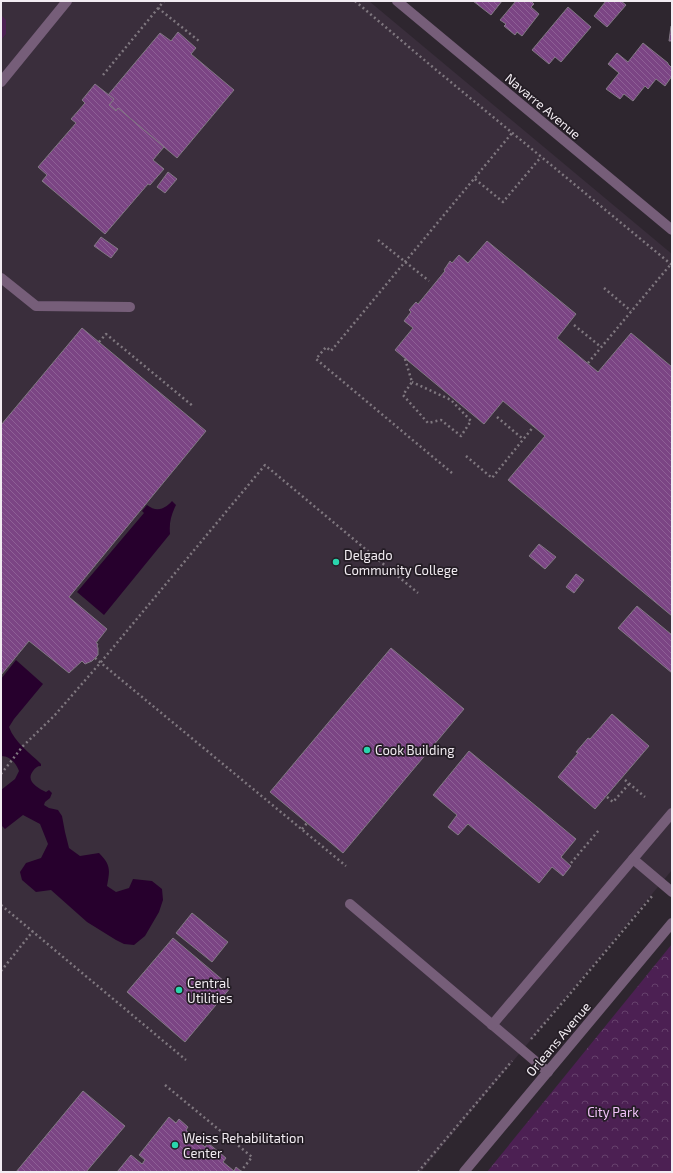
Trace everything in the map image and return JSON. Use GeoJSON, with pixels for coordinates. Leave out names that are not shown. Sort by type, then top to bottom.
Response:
{"type":"FeatureCollection","features":[{"type":"Feature","properties":{"kind":"street"},"geometry":{"type":"LineString","coordinates":[[1,82],[67,1]]}},
{"type":"Feature","properties":{"kind":"street","name":"Navarre Avenue"},"geometry":{"type":"LineString","coordinates":[[397,1],[672,230]]}},
{"type":"Feature","properties":{"kind":"street"},"geometry":{"type":"LineString","coordinates":[[1,278],[36,306],[130,307]]}},
{"type":"Feature","properties":{"kind":"street"},"geometry":{"type":"LineString","coordinates":[[492,1025],[672,813]]}},
{"type":"Feature","properties":{"kind":"street"},"geometry":{"type":"LineString","coordinates":[[633,859],[672,892]]}},
{"type":"Feature","properties":{"kind":"street"},"geometry":{"type":"LineString","coordinates":[[350,904],[548,1072]]}},
{"type":"Feature","properties":{"kind":"street","name":"Orleans Avenue"},"geometry":{"type":"LineString","coordinates":[[464,1172],[672,923]]}},
{"type":"Feature","properties":{"kind":"path"},"geometry":{"type":"LineString","coordinates":[[103,75],[164,1]]}},
{"type":"Feature","properties":{"kind":"path"},"geometry":{"type":"LineString","coordinates":[[355,1],[512,133],[672,264],[588,363]]}},
{"type":"Feature","properties":{"kind":"path"},"geometry":{"type":"LineString","coordinates":[[158,8],[199,41]]}},
{"type":"Feature","properties":{"kind":"path"},"geometry":{"type":"LineString","coordinates":[[452,472],[316,359],[326,347],[331,351],[512,133]]}},
{"type":"Feature","properties":{"kind":"path"},"geometry":{"type":"LineString","coordinates":[[475,179],[503,202],[541,157]]}},
{"type":"Feature","properties":{"kind":"path"},"geometry":{"type":"LineString","coordinates":[[378,240],[429,281]]}},
{"type":"Feature","properties":{"kind":"path"},"geometry":{"type":"LineString","coordinates":[[604,288],[631,311]]}},
{"type":"Feature","properties":{"kind":"path"},"geometry":{"type":"LineString","coordinates":[[574,325],[601,348]]}},
{"type":"Feature","properties":{"kind":"path"},"geometry":{"type":"LineString","coordinates":[[99,342],[106,334],[194,407]]}},
{"type":"Feature","properties":{"kind":"path"},"geometry":{"type":"LineString","coordinates":[[405,359],[412,382],[451,400],[471,421],[461,436],[441,420],[428,423],[406,400],[403,395],[412,382]]}},
{"type":"Feature","properties":{"kind":"path"},"geometry":{"type":"LineString","coordinates":[[497,417],[523,439]]}},
{"type":"Feature","properties":{"kind":"path"},"geometry":{"type":"LineString","coordinates":[[466,456],[492,478],[534,426]]}},
{"type":"Feature","properties":{"kind":"path"},"geometry":{"type":"LineString","coordinates":[[1,774],[23,746],[54,716],[101,662],[265,465],[418,593]]}},
{"type":"Feature","properties":{"kind":"path"},"geometry":{"type":"LineString","coordinates":[[95,658],[346,866]]}},
{"type":"Feature","properties":{"kind":"path"},"geometry":{"type":"LineString","coordinates":[[624,780],[645,797]]}},
{"type":"Feature","properties":{"kind":"path"},"geometry":{"type":"LineString","coordinates":[[608,797],[613,802],[629,784]]}},
{"type":"Feature","properties":{"kind":"path"},"geometry":{"type":"LineString","coordinates":[[302,829],[307,823]]}},
{"type":"Feature","properties":{"kind":"path"},"geometry":{"type":"LineString","coordinates":[[571,863],[599,830]]}},
{"type":"Feature","properties":{"kind":"path"},"geometry":{"type":"LineString","coordinates":[[418,1172],[662,884]]}},
{"type":"Feature","properties":{"kind":"path"},"geometry":{"type":"LineString","coordinates":[[1,905],[186,1060]]}},
{"type":"Feature","properties":{"kind":"path"},"geometry":{"type":"LineString","coordinates":[[1,971],[33,931]]}},
{"type":"Feature","properties":{"kind":"path"},"geometry":{"type":"LineString","coordinates":[[165,1085],[252,1157],[240,1171]]}},
{"type":"Feature","properties":{"kind":"shaded area","name":"Delgado Community College"},"geometry":{"type":"Polygon","coordinates":[[[1,1],[369,1],[672,254],[672,870],[421,1172],[1,1172],[1,1]]]}},
{"type":"Feature","properties":{"kind":"shaded area"},"geometry":{"type":"Polygon","coordinates":[[[172,501],[176,505],[171,519],[170,534],[104,615],[77,592],[144,513],[142,511],[147,505],[154,509],[160,509],[172,501]]]}},
{"type":"Feature","properties":{"kind":"shaded area"},"geometry":{"type":"Polygon","coordinates":[[[16,660],[43,684],[9,727],[19,743],[41,764],[41,766],[38,766],[33,771],[31,781],[46,792],[49,790],[52,793],[44,805],[58,810],[62,816],[69,848],[80,856],[99,853],[108,864],[109,868],[107,886],[116,892],[129,888],[133,879],[152,881],[162,889],[163,900],[159,912],[145,936],[134,945],[124,944],[87,922],[51,890],[36,892],[22,880],[20,872],[26,863],[41,858],[48,844],[40,824],[23,815],[5,829],[1,825],[1,790],[15,779],[19,771],[12,760],[1,756],[1,679],[16,660]]]}},
{"type":"Feature","properties":{"kind":"green space"},"geometry":{"type":"Polygon","coordinates":[[[1,15],[6,20],[6,34],[1,40],[1,15]]]}},
{"type":"Feature","properties":{"kind":"green space","name":"City Park"},"geometry":{"type":"Polygon","coordinates":[[[672,944],[672,1172],[487,1172],[672,944]]]}},
{"type":"Feature","properties":{"kind":"building"},"geometry":{"type":"Polygon","coordinates":[[[473,1],[502,1],[491,15],[473,1]]]}},
{"type":"Feature","properties":{"kind":"building"},"geometry":{"type":"Polygon","coordinates":[[[516,1],[531,1],[534,4],[531,7],[539,14],[522,36],[517,32],[515,35],[504,26],[506,24],[500,20],[516,1]]]}},
{"type":"Feature","properties":{"kind":"building"},"geometry":{"type":"Polygon","coordinates":[[[606,1],[621,1],[626,5],[607,27],[594,16],[606,1]]]}},
{"type":"Feature","properties":{"kind":"building"},"geometry":{"type":"Polygon","coordinates":[[[568,7],[591,27],[561,62],[555,57],[549,64],[532,50],[568,7]]]}},
{"type":"Feature","properties":{"kind":"building"},"geometry":{"type":"Polygon","coordinates":[[[671,26],[672,41],[669,41],[671,26]]]}},
{"type":"Feature","properties":{"kind":"building"},"geometry":{"type":"Polygon","coordinates":[[[178,32],[196,48],[191,54],[234,90],[177,158],[118,108],[116,111],[109,105],[114,99],[108,95],[160,33],[171,41],[178,32]]]}},
{"type":"Feature","properties":{"kind":"building"},"geometry":{"type":"Polygon","coordinates":[[[643,43],[668,63],[672,68],[672,76],[665,86],[656,79],[648,89],[645,86],[633,101],[624,94],[620,99],[606,89],[619,73],[608,64],[617,53],[628,62],[643,43]]]}},
{"type":"Feature","properties":{"kind":"building"},"geometry":{"type":"Polygon","coordinates":[[[95,84],[114,99],[109,105],[116,111],[118,108],[164,147],[153,160],[164,169],[150,185],[148,184],[105,234],[42,181],[47,175],[38,167],[76,123],[71,119],[85,103],[82,100],[95,84]]]}},
{"type":"Feature","properties":{"kind":"building"},"geometry":{"type":"Polygon","coordinates":[[[168,172],[177,179],[165,193],[157,187],[168,172]]]}},
{"type":"Feature","properties":{"kind":"building"},"geometry":{"type":"Polygon","coordinates":[[[101,237],[118,249],[111,258],[94,246],[101,237]]]}},
{"type":"Feature","properties":{"kind":"building"},"geometry":{"type":"Polygon","coordinates":[[[487,241],[576,314],[557,338],[598,372],[631,333],[672,367],[672,616],[508,480],[545,436],[503,401],[484,424],[395,350],[413,328],[404,321],[411,312],[409,310],[416,302],[418,304],[445,271],[444,270],[450,261],[452,263],[459,255],[468,263],[487,241]]]}},
{"type":"Feature","properties":{"kind":"building"},"geometry":{"type":"Polygon","coordinates":[[[82,328],[206,431],[69,597],[107,629],[96,643],[98,644],[98,655],[92,661],[85,664],[82,661],[69,673],[29,641],[1,675],[1,425],[82,328]]]}},
{"type":"Feature","properties":{"kind":"building"},"geometry":{"type":"Polygon","coordinates":[[[539,544],[556,557],[545,569],[529,556],[539,544]]]}},
{"type":"Feature","properties":{"kind":"building"},"geometry":{"type":"Polygon","coordinates":[[[576,574],[584,580],[574,593],[566,587],[576,574]]]}},
{"type":"Feature","properties":{"kind":"building"},"geometry":{"type":"Polygon","coordinates":[[[637,606],[672,635],[672,673],[618,628],[637,606]]]}},
{"type":"Feature","properties":{"kind":"building","name":"Cook Building"},"geometry":{"type":"Polygon","coordinates":[[[391,648],[464,709],[343,853],[270,792],[391,648]]]}},
{"type":"Feature","properties":{"kind":"building"},"geometry":{"type":"Polygon","coordinates":[[[612,714],[649,746],[595,809],[558,777],[578,753],[576,752],[588,738],[590,739],[612,714]]]}},
{"type":"Feature","properties":{"kind":"building"},"geometry":{"type":"Polygon","coordinates":[[[469,751],[576,839],[561,857],[571,866],[563,876],[552,867],[539,883],[468,824],[458,835],[448,827],[457,815],[433,795],[469,751]]]}},
{"type":"Feature","properties":{"kind":"building"},"geometry":{"type":"Polygon","coordinates":[[[192,913],[228,942],[212,962],[176,933],[192,913]]]}},
{"type":"Feature","properties":{"kind":"building","name":"Central Utilities"},"geometry":{"type":"Polygon","coordinates":[[[173,938],[231,987],[185,1042],[127,992],[173,938]]]}},
{"type":"Feature","properties":{"kind":"building"},"geometry":{"type":"Polygon","coordinates":[[[83,1091],[125,1126],[86,1172],[16,1172],[83,1091]]]}},
{"type":"Feature","properties":{"kind":"building","name":"Weiss Rehabilitation Center"},"geometry":{"type":"Polygon","coordinates":[[[169,1117],[176,1123],[179,1119],[188,1127],[186,1130],[191,1135],[194,1132],[200,1137],[197,1140],[205,1147],[208,1143],[226,1158],[223,1162],[234,1171],[236,1167],[242,1172],[117,1172],[131,1155],[142,1164],[145,1160],[139,1155],[169,1117]]]}},
{"type":"Feature","properties":{"kind":"place","name":"Delgado Community College"},"geometry":{"type":"Point","coordinates":[336,562]}},
{"type":"Feature","properties":{"kind":"place","name":"Cook Building"},"geometry":{"type":"Point","coordinates":[367,750]}},
{"type":"Feature","properties":{"kind":"place","name":"Central Utilities"},"geometry":{"type":"Point","coordinates":[179,990]}},
{"type":"Feature","properties":{"kind":"place","name":"Weiss Rehabilitation Center"},"geometry":{"type":"Point","coordinates":[175,1145]}}]}
